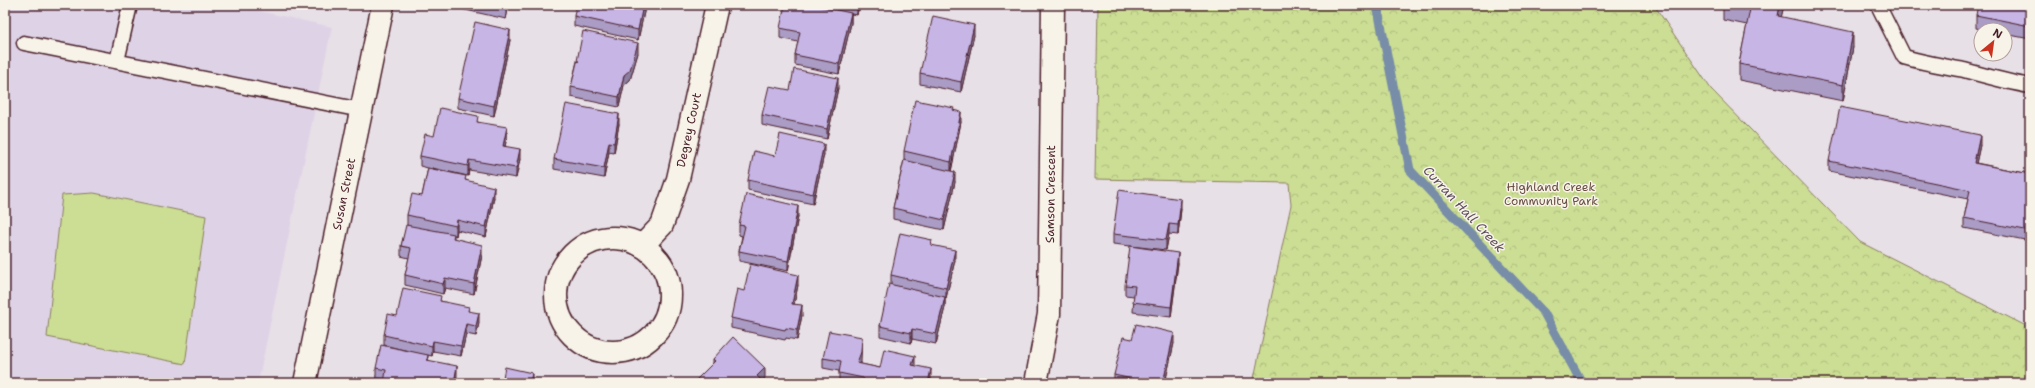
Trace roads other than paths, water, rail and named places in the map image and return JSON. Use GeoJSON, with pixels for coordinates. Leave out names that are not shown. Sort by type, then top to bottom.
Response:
{"type":"FeatureCollection","features":[{"type":"Feature","properties":{"kind":"street","name":"Susan Street"},"geometry":{"type":"LineString","coordinates":[[305,383],[383,5]]}},
{"type":"Feature","properties":{"kind":"street","name":"Degrey Court"},"geometry":{"type":"LineString","coordinates":[[642,246],[662,225],[678,179],[717,5]]}},
{"type":"Feature","properties":{"kind":"street","name":"Samson Crescent"},"geometry":{"type":"LineString","coordinates":[[1036,383],[1049,314],[1053,5]]}},
{"type":"Feature","properties":{"kind":"street"},"geometry":{"type":"LineString","coordinates":[[606,239],[624,239],[642,246],[656,258],[666,274],[671,292],[668,312],[660,329],[646,342],[629,350],[610,352],[592,348],[576,338],[564,324],[558,306],[557,288],[562,270],[573,255],[588,244],[606,239]]}},
{"type":"Feature","properties":{"kind":"lane"},"geometry":{"type":"LineString","coordinates":[[117,60],[130,5]]}},
{"type":"Feature","properties":{"kind":"lane"},"geometry":{"type":"LineString","coordinates":[[1878,5],[1904,57],[1931,65],[1964,70],[1998,81],[2030,86]]}},
{"type":"Feature","properties":{"kind":"lane"},"geometry":{"type":"LineString","coordinates":[[24,43],[117,60],[361,110]]}},
{"type":"Feature","properties":{"kind":"waterway","name":"Curran Hall Creek"},"geometry":{"type":"LineString","coordinates":[[1375,5],[1378,10],[1410,170],[1544,313],[1582,383]]}},
{"type":"Feature","properties":{"kind":"park label","name":"Highland Creek Community Park"},"geometry":{"type":"Point","coordinates":[1551,194]}}]}
